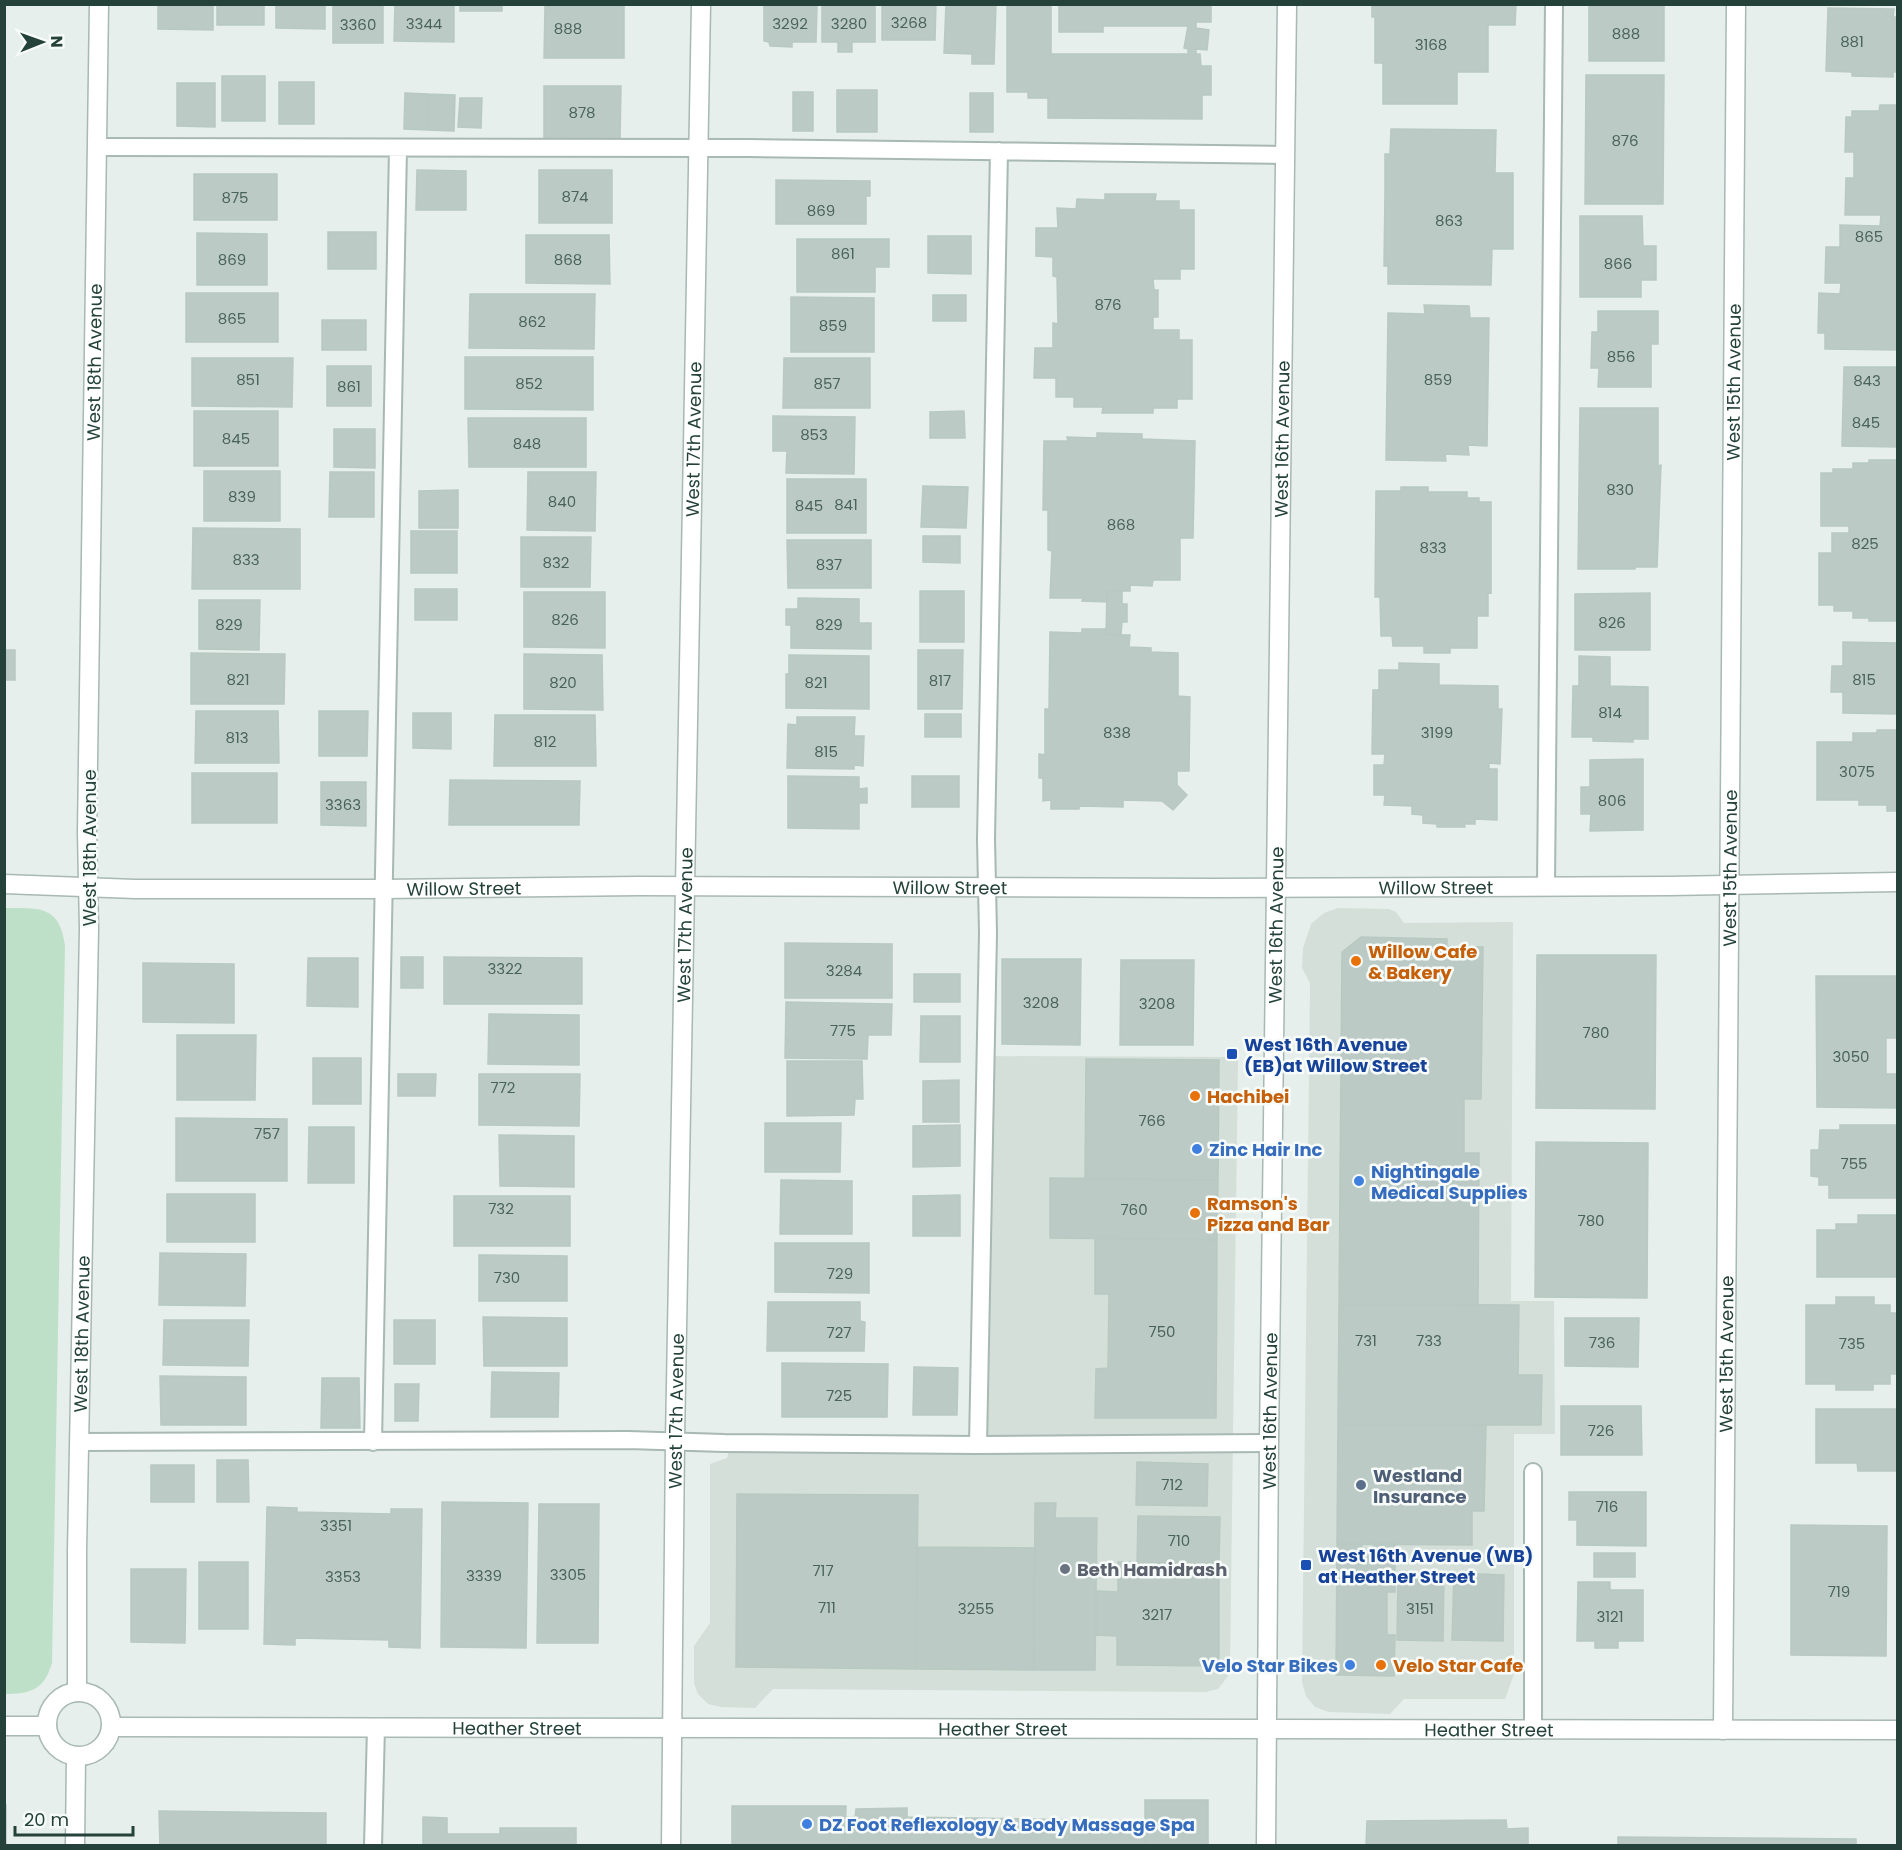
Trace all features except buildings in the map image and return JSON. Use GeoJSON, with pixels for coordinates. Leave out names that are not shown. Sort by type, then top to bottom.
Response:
{"type":"FeatureCollection","features":[{"type":"Feature","properties":{"kind":"street","name":"West 18th Avenue"},"geometry":{"type":"LineString","coordinates":[[77,1692],[99,4]]}},
{"type":"Feature","properties":{"kind":"street","name":"West 17th Avenue"},"geometry":{"type":"LineString","coordinates":[[671,1845],[675,1440],[701,4]]}},
{"type":"Feature","properties":{"kind":"street","name":"West 16th Avenue"},"geometry":{"type":"LineString","coordinates":[[1266,1845],[1287,4]]}},
{"type":"Feature","properties":{"kind":"street","name":"West 15th Avenue"},"geometry":{"type":"LineString","coordinates":[[1723,1730],[1736,4]]}},
{"type":"Feature","properties":{"kind":"street","name":"Willow Street"},"geometry":{"type":"LineString","coordinates":[[4,884],[135,889],[383,889],[1546,886],[1898,882]]}},
{"type":"Feature","properties":{"kind":"street"},"geometry":{"type":"LineString","coordinates":[[77,1692],[90,1694],[102,1702],[109,1713],[111,1727],[107,1739],[99,1748],[89,1754],[76,1756],[56,1747],[47,1726],[48,1714],[55,1703],[65,1695],[77,1692]]}},
{"type":"Feature","properties":{"kind":"street"},"geometry":{"type":"LineString","coordinates":[[4,1726],[47,1726]]}},
{"type":"Feature","properties":{"kind":"street","name":"Heather Street"},"geometry":{"type":"LineString","coordinates":[[111,1727],[1898,1730]]}},
{"type":"Feature","properties":{"kind":"street"},"geometry":{"type":"LineString","coordinates":[[75,1845],[76,1756]]}},
{"type":"Feature","properties":{"kind":"lane"},"geometry":{"type":"LineString","coordinates":[[1546,886],[1554,4]]}},
{"type":"Feature","properties":{"kind":"lane"},"geometry":{"type":"LineString","coordinates":[[98,147],[699,148],[1286,156]]}},
{"type":"Feature","properties":{"kind":"lane"},"geometry":{"type":"LineString","coordinates":[[373,1442],[398,148]]}},
{"type":"Feature","properties":{"kind":"lane"},"geometry":{"type":"LineString","coordinates":[[978,1445],[988,944],[986,839],[999,151]]}},
{"type":"Feature","properties":{"kind":"lane"},"geometry":{"type":"LineString","coordinates":[[79,1442],[675,1440],[724,1443],[978,1445],[1269,1443]]}},
{"type":"Feature","properties":{"kind":"lane"},"geometry":{"type":"LineString","coordinates":[[1533,1472],[1533,1729]]}},
{"type":"Feature","properties":{"kind":"lane"},"geometry":{"type":"LineString","coordinates":[[374,1845],[375,1727]]}},
{"type":"Feature","properties":{"kind":"shaded area"},"geometry":{"type":"Polygon","coordinates":[[[1338,908],[1389,909],[1396,912],[1404,923],[1513,922],[1511,1301],[1554,1301],[1555,1434],[1514,1434],[1514,1674],[1505,1699],[1404,1699],[1390,1714],[1329,1712],[1315,1707],[1306,1696],[1302,1682],[1310,983],[1302,968],[1303,948],[1311,924],[1324,913],[1338,908]]]}},
{"type":"Feature","properties":{"kind":"shaded area"},"geometry":{"type":"Polygon","coordinates":[[[986,1056],[1238,1057],[1230,1665],[1228,1676],[1218,1689],[1206,1692],[773,1689],[755,1708],[721,1707],[708,1704],[698,1694],[694,1683],[694,1646],[710,1623],[710,1464],[727,1458],[731,1443],[978,1445],[986,1056]]]}},
{"type":"Feature","properties":{"kind":"green space"},"geometry":{"type":"Polygon","coordinates":[[[5,908],[38,909],[53,916],[62,933],[65,946],[52,1663],[45,1679],[35,1689],[22,1693],[4,1694],[5,908]]]}},
{"type":"Feature","properties":{"kind":"place","name":"Willow Cafe & Bakery"},"geometry":{"type":"Point","coordinates":[1356,961]}},
{"type":"Feature","properties":{"kind":"place","name":"West 16th Avenue (EB)at Willow Street"},"geometry":{"type":"Point","coordinates":[1232,1054]}},
{"type":"Feature","properties":{"kind":"place","name":"Hachibei"},"geometry":{"type":"Point","coordinates":[1195,1096]}},
{"type":"Feature","properties":{"kind":"place","name":"Zinc Hair Inc"},"geometry":{"type":"Point","coordinates":[1197,1149]}},
{"type":"Feature","properties":{"kind":"place","name":"Nightingale Medical Supplies"},"geometry":{"type":"Point","coordinates":[1359,1181]}},
{"type":"Feature","properties":{"kind":"place","name":"Ramson's Pizza and Bar"},"geometry":{"type":"Point","coordinates":[1195,1213]}},
{"type":"Feature","properties":{"kind":"place","name":"Westland Insurance"},"geometry":{"type":"Point","coordinates":[1361,1485]}},
{"type":"Feature","properties":{"kind":"place","name":"West 16th Avenue (WB) at Heather Street"},"geometry":{"type":"Point","coordinates":[1306,1565]}},
{"type":"Feature","properties":{"kind":"place","name":"Beth Hamidrash"},"geometry":{"type":"Point","coordinates":[1065,1569]}},
{"type":"Feature","properties":{"kind":"place","name":"Velo Star Bikes"},"geometry":{"type":"Point","coordinates":[1350,1665]}},
{"type":"Feature","properties":{"kind":"place","name":"Velo Star Cafe"},"geometry":{"type":"Point","coordinates":[1381,1665]}},
{"type":"Feature","properties":{"kind":"place","name":"DZ Foot Reflexology & Body Massage Spa"},"geometry":{"type":"Point","coordinates":[807,1824]}}]}
